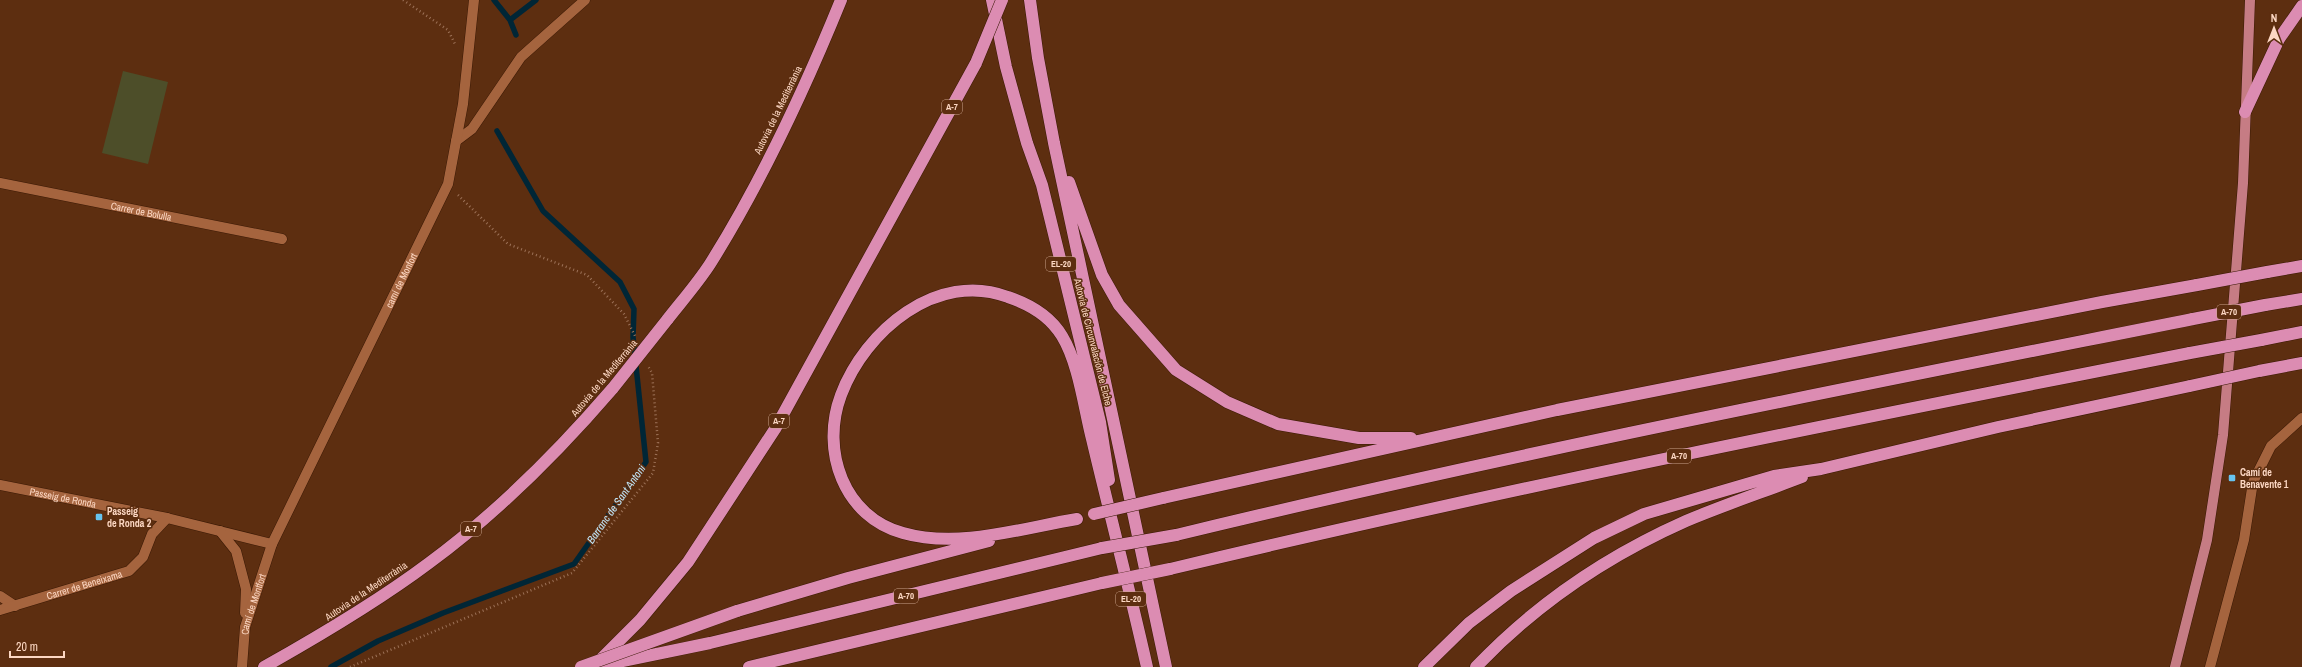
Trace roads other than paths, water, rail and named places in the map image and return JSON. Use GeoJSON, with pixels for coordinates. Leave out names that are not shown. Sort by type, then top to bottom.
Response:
{"type":"FeatureCollection","features":[{"type":"Feature","properties":{"kind":"highway","name":"Autovia de la Mediterrània"},"geometry":{"type":"LineString","coordinates":[[264,667],[348,619],[429,563],[500,505],[566,442],[613,388],[709,266],[749,196],[814,65],[841,0]]}},
{"type":"Feature","properties":{"kind":"highway","name":"Autovía de Circunvalación de Elche"},"geometry":{"type":"LineString","coordinates":[[992,0],[1006,67],[1027,143],[1042,185],[1100,422],[1116,531]]}},
{"type":"Feature","properties":{"kind":"highway","name":"A-7"},"geometry":{"type":"LineString","coordinates":[[594,667],[640,620],[688,562],[775,429],[976,63],[1002,0]]}},
{"type":"Feature","properties":{"kind":"highway","name":"EL-20"},"geometry":{"type":"LineString","coordinates":[[1030,0],[1038,58],[1054,143],[1166,667]]}},
{"type":"Feature","properties":{"kind":"highway"},"geometry":{"type":"LineString","coordinates":[[2245,112],[2279,39],[2302,6]]}},
{"type":"Feature","properties":{"kind":"highway"},"geometry":{"type":"LineString","coordinates":[[1054,143],[1102,275],[1119,305],[1176,370],[1226,402],[1278,424],[1359,438],[1434,437]]}},
{"type":"Feature","properties":{"kind":"highway"},"geometry":{"type":"LineString","coordinates":[[581,667],[737,611],[848,578],[1094,514],[1557,410],[2102,302],[2302,266]]}},
{"type":"Feature","properties":{"kind":"highway"},"geometry":{"type":"LineString","coordinates":[[1077,519],[975,537],[936,538],[903,533],[875,521],[855,504],[845,486],[834,452],[836,416],[841,394],[860,360],[874,340],[893,323],[920,303],[945,292],[974,289],[1000,294],[1029,304],[1049,320],[1062,336],[1074,366],[1116,531]]}},
{"type":"Feature","properties":{"kind":"highway","name":"A-70"},"geometry":{"type":"LineString","coordinates":[[594,667],[710,643],[1102,548],[1176,535],[1338,496],[1509,458],[1817,393],[2302,299]]}},
{"type":"Feature","properties":{"kind":"highway","name":"A-70"},"geometry":{"type":"LineString","coordinates":[[749,667],[1350,526],[1585,475],[1832,423],[2302,332]]}},
{"type":"Feature","properties":{"kind":"highway"},"geometry":{"type":"LineString","coordinates":[[1424,667],[1469,624],[1512,591],[1594,538],[1644,514],[1774,476],[1821,469],[1998,427],[2302,363]]}},
{"type":"Feature","properties":{"kind":"highway"},"geometry":{"type":"LineString","coordinates":[[1476,667],[1540,608],[1572,584],[1613,559],[1686,522],[1821,469]]}},
{"type":"Feature","properties":{"kind":"highway","name":"EL-20"},"geometry":{"type":"LineString","coordinates":[[1116,531],[1147,667]]}},
{"type":"Feature","properties":{"kind":"main road"},"geometry":{"type":"LineString","coordinates":[[2175,667],[2207,540],[2223,435],[2243,183],[2250,0]]}},
{"type":"Feature","properties":{"kind":"street","name":"camí de Monfort"},"geometry":{"type":"LineString","coordinates":[[272,544],[448,184],[463,104],[474,0]]}},
{"type":"Feature","properties":{"kind":"street"},"geometry":{"type":"LineString","coordinates":[[456,140],[472,129],[521,57],[586,0]]}},
{"type":"Feature","properties":{"kind":"street","name":"Carrer de Bolulla"},"geometry":{"type":"LineString","coordinates":[[0,183],[282,239]]}},
{"type":"Feature","properties":{"kind":"street"},"geometry":{"type":"LineString","coordinates":[[2210,667],[2244,540],[2253,482],[2272,446],[2302,418]]}},
{"type":"Feature","properties":{"kind":"street","name":"Passeig de Ronda"},"geometry":{"type":"LineString","coordinates":[[0,486],[167,518],[272,544]]}},
{"type":"Feature","properties":{"kind":"street","name":"Carrer de Beneixama"},"geometry":{"type":"LineString","coordinates":[[0,610],[129,571],[143,557],[152,534],[167,518]]}},
{"type":"Feature","properties":{"kind":"street"},"geometry":{"type":"LineString","coordinates":[[220,531],[236,551],[246,589],[245,627]]}},
{"type":"Feature","properties":{"kind":"street","name":"Camí de Montfort"},"geometry":{"type":"LineString","coordinates":[[242,667],[245,627],[272,544]]}},
{"type":"Feature","properties":{"kind":"street"},"geometry":{"type":"LineString","coordinates":[[0,596],[14,606]]}},
{"type":"Feature","properties":{"kind":"waterway"},"geometry":{"type":"LineString","coordinates":[[494,0],[510,20]]}},
{"type":"Feature","properties":{"kind":"waterway","name":"Barranc de Sant Antoni"},"geometry":{"type":"LineString","coordinates":[[516,35],[510,20],[536,0]]}},
{"type":"Feature","properties":{"kind":"waterway","name":"Barranc de Sant Antoni"},"geometry":{"type":"LineString","coordinates":[[331,667],[378,641],[443,613],[574,564],[646,462],[633,337],[634,309],[620,282],[543,211],[497,131]]}},
{"type":"Feature","properties":{"kind":"place","name":"Camí de Benavente 1"},"geometry":{"type":"Point","coordinates":[2232,478]}},
{"type":"Feature","properties":{"kind":"place","name":"Passeig de Ronda 2"},"geometry":{"type":"Point","coordinates":[99,517]}}]}
